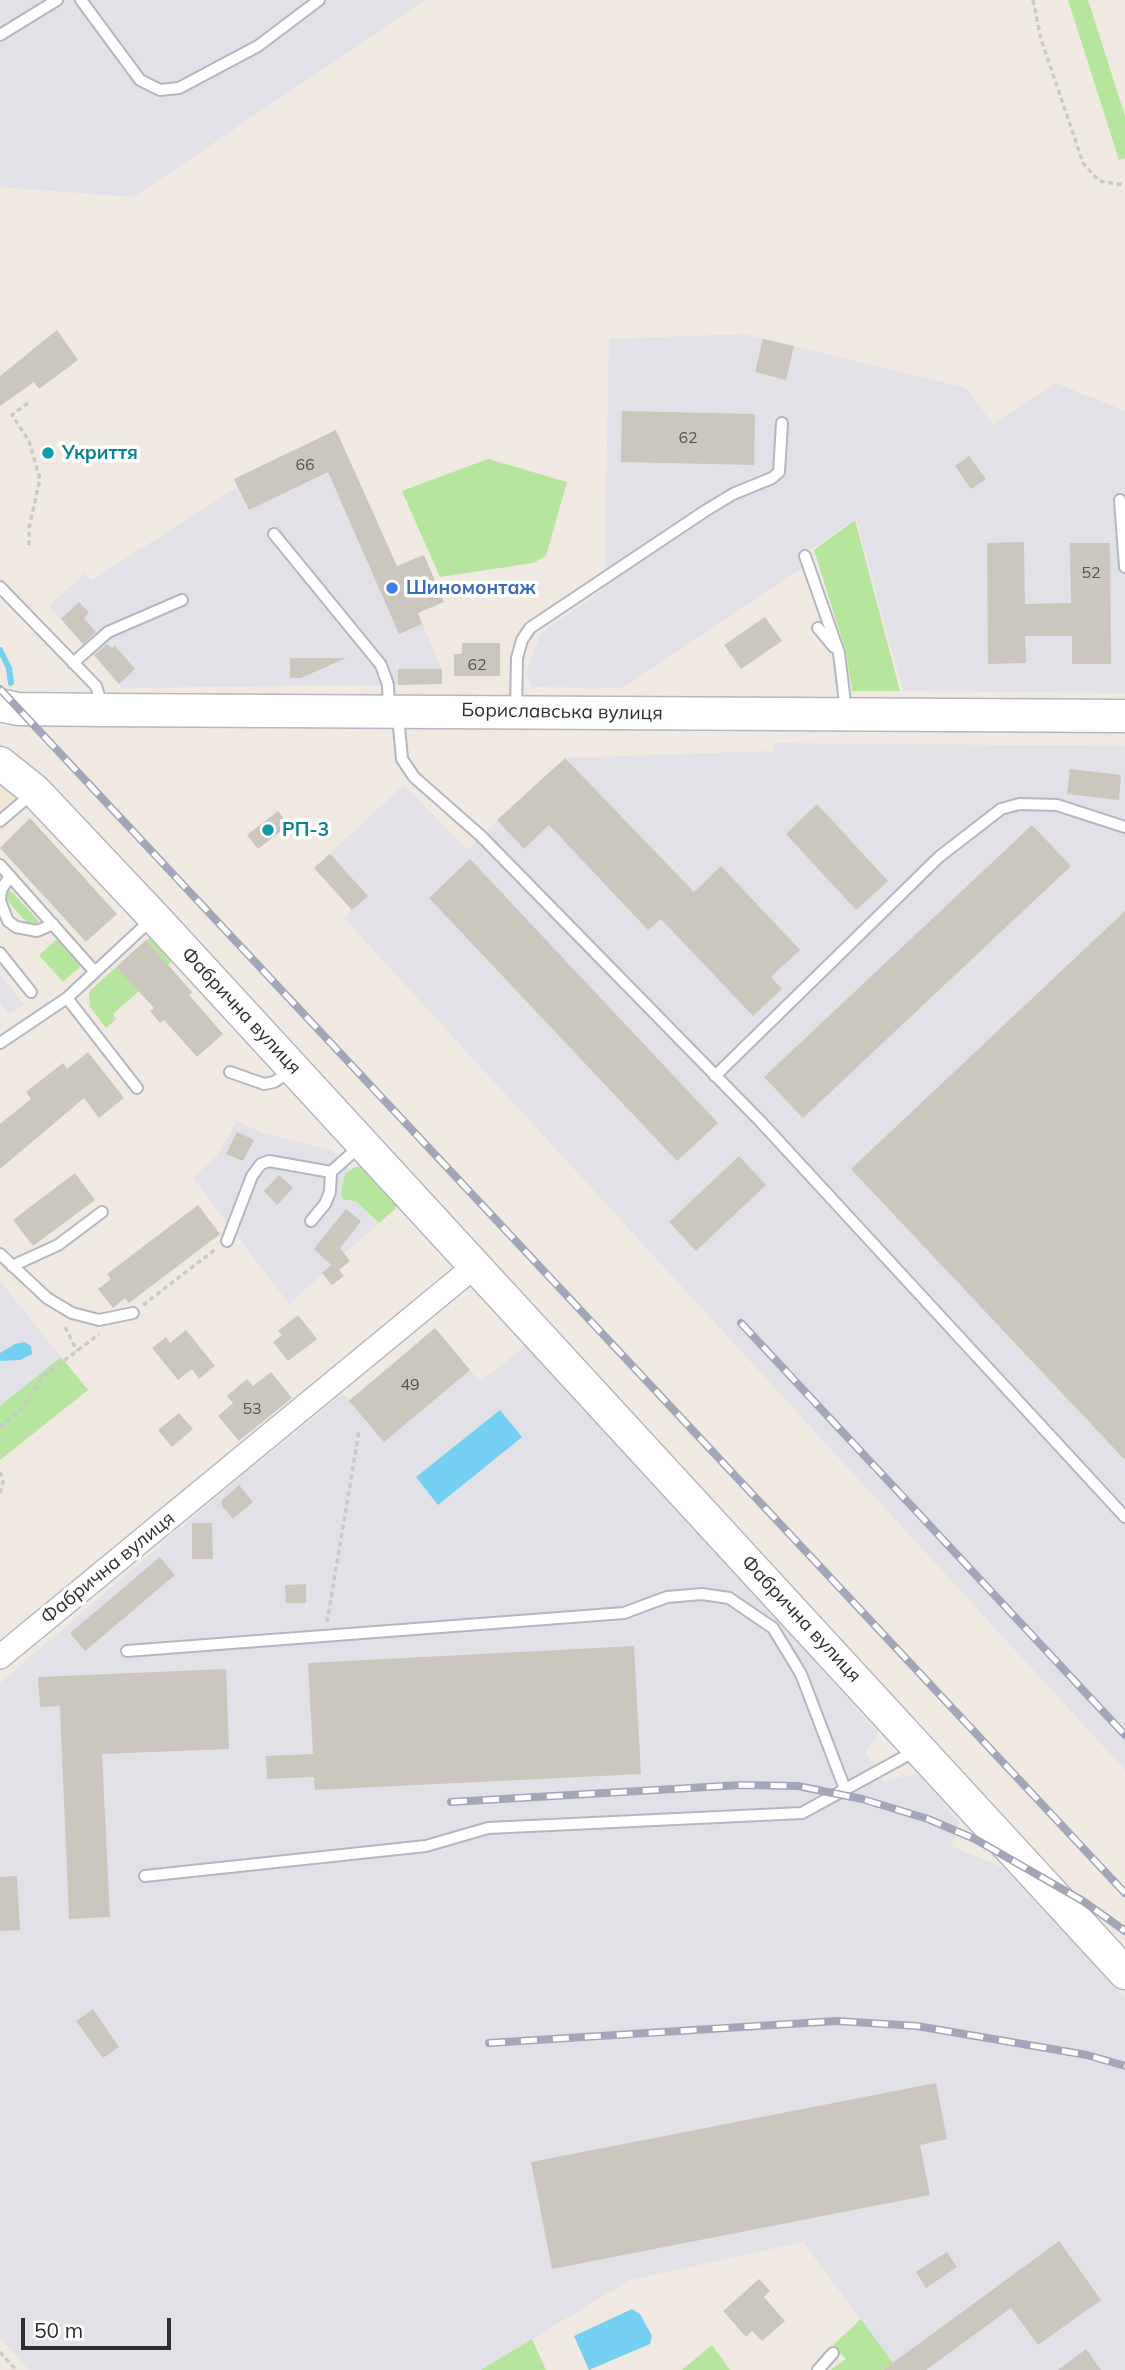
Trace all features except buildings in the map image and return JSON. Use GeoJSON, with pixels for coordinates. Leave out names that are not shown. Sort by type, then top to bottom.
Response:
{"type":"FeatureCollection","features":[{"type":"Feature","properties":{"kind":"street","name":"Бориславська вулиця"},"geometry":{"type":"LineString","coordinates":[[0,705],[18,709],[103,710],[1125,716]]}},
{"type":"Feature","properties":{"kind":"street","name":"Фабрична вулиця"},"geometry":{"type":"LineString","coordinates":[[13,777],[154,917],[1125,1973]]}},
{"type":"Feature","properties":{"kind":"street","name":"Фабрична вулиця"},"geometry":{"type":"LineString","coordinates":[[0,1657],[475,1266]]}},
{"type":"Feature","properties":{"kind":"lane"},"geometry":{"type":"LineString","coordinates":[[0,35],[57,0]]}},
{"type":"Feature","properties":{"kind":"lane"},"geometry":{"type":"LineString","coordinates":[[81,0],[140,80],[160,90],[179,88],[258,47],[319,0]]}},
{"type":"Feature","properties":{"kind":"lane"},"geometry":{"type":"LineString","coordinates":[[516,711],[517,658],[522,640],[530,628],[715,506],[772,478],[779,472],[782,423]]}},
{"type":"Feature","properties":{"kind":"lane"},"geometry":{"type":"LineString","coordinates":[[1120,500],[1125,567]]}},
{"type":"Feature","properties":{"kind":"lane"},"geometry":{"type":"LineString","coordinates":[[274,534],[381,665],[388,685],[402,759],[414,777],[481,836],[715,1076],[1125,1517]]}},
{"type":"Feature","properties":{"kind":"lane"},"geometry":{"type":"LineString","coordinates":[[805,556],[839,653],[846,714]]}},
{"type":"Feature","properties":{"kind":"lane"},"geometry":{"type":"LineString","coordinates":[[0,587],[96,686],[103,710]]}},
{"type":"Feature","properties":{"kind":"lane"},"geometry":{"type":"LineString","coordinates":[[73,663],[108,632],[182,600]]}},
{"type":"Feature","properties":{"kind":"lane"},"geometry":{"type":"LineString","coordinates":[[818,628],[839,653]]}},
{"type":"Feature","properties":{"kind":"lane"},"geometry":{"type":"LineString","coordinates":[[0,821],[13,777]]}},
{"type":"Feature","properties":{"kind":"lane"},"geometry":{"type":"LineString","coordinates":[[715,1076],[939,857],[1001,809],[1019,804],[1057,805],[1125,827]]}},
{"type":"Feature","properties":{"kind":"lane"},"geometry":{"type":"LineString","coordinates":[[0,865],[95,972]]}},
{"type":"Feature","properties":{"kind":"lane"},"geometry":{"type":"LineString","coordinates":[[10,876],[1,890],[0,901],[8,921],[16,927],[37,931],[53,924]]}},
{"type":"Feature","properties":{"kind":"lane"},"geometry":{"type":"LineString","coordinates":[[0,1043],[67,998],[154,917]]}},
{"type":"Feature","properties":{"kind":"lane"},"geometry":{"type":"LineString","coordinates":[[0,953],[31,992]]}},
{"type":"Feature","properties":{"kind":"lane"},"geometry":{"type":"LineString","coordinates":[[67,998],[137,1088]]}},
{"type":"Feature","properties":{"kind":"lane"},"geometry":{"type":"LineString","coordinates":[[230,1072],[251,1082],[264,1084],[283,1078],[294,1068]]}},
{"type":"Feature","properties":{"kind":"lane"},"geometry":{"type":"LineString","coordinates":[[311,1221],[325,1204],[330,1192],[331,1172],[363,1143]]}},
{"type":"Feature","properties":{"kind":"lane"},"geometry":{"type":"LineString","coordinates":[[227,1241],[252,1176],[261,1164],[270,1161],[331,1172]]}},
{"type":"Feature","properties":{"kind":"lane"},"geometry":{"type":"LineString","coordinates":[[4,1261],[58,1245],[102,1212]]}},
{"type":"Feature","properties":{"kind":"lane"},"geometry":{"type":"LineString","coordinates":[[4,1261],[47,1298],[72,1313],[99,1320],[116,1319],[133,1313]]}},
{"type":"Feature","properties":{"kind":"lane"},"geometry":{"type":"LineString","coordinates":[[127,1651],[624,1613],[679,1596],[702,1594],[729,1598],[773,1628],[801,1674],[845,1789]]}},
{"type":"Feature","properties":{"kind":"lane"},"geometry":{"type":"LineString","coordinates":[[145,1876],[426,1846],[488,1828],[802,1813],[920,1748]]}},
{"type":"Feature","properties":{"kind":"lane"},"geometry":{"type":"LineString","coordinates":[[818,2370],[833,2353]]}},
{"type":"Feature","properties":{"kind":"path"},"geometry":{"type":"LineString","coordinates":[[1033,0],[1041,38],[1083,163],[1099,181],[1125,186]]}},
{"type":"Feature","properties":{"kind":"path"},"geometry":{"type":"LineString","coordinates":[[28,403],[12,415],[29,441],[40,479],[29,528],[29,549]]}},
{"type":"Feature","properties":{"kind":"path"},"geometry":{"type":"LineString","coordinates":[[133,1313],[227,1241]]}},
{"type":"Feature","properties":{"kind":"path"},"geometry":{"type":"LineString","coordinates":[[0,1427],[23,1407],[44,1376],[116,1319]]}},
{"type":"Feature","properties":{"kind":"path"},"geometry":{"type":"LineString","coordinates":[[325,1637],[359,1431]]}},
{"type":"Feature","properties":{"kind":"path"},"geometry":{"type":"LineString","coordinates":[[0,1472],[3,1482],[0,1493]]}},
{"type":"Feature","properties":{"kind":"path"},"geometry":{"type":"LineString","coordinates":[[0,2352],[16,2370]]}},
{"type":"Feature","properties":{"kind":"shaded area"},"geometry":{"type":"Polygon","coordinates":[[[0,0],[425,0],[134,197],[0,187],[0,0]]]}},
{"type":"Feature","properties":{"kind":"shaded area"},"geometry":{"type":"Polygon","coordinates":[[[744,334],[966,388],[993,424],[1056,383],[1125,411],[1125,693],[903,691],[856,518],[800,557],[805,566],[622,688],[532,687],[526,673],[541,633],[604,589],[609,339],[744,334]]]}},
{"type":"Feature","properties":{"kind":"shaded area"},"geometry":{"type":"Polygon","coordinates":[[[336,430],[442,669],[442,684],[122,688],[49,606],[85,573],[92,580],[237,487],[234,479],[336,430]]]}},
{"type":"Feature","properties":{"kind":"shaded area"},"geometry":{"type":"Polygon","coordinates":[[[773,743],[1125,746],[1125,1770],[344,918],[352,910],[314,868],[404,785],[467,850],[565,758],[773,751],[773,743]]]}},
{"type":"Feature","properties":{"kind":"shaded area"},"geometry":{"type":"Polygon","coordinates":[[[0,782],[16,793],[16,799],[0,811],[0,782]]]}},
{"type":"Feature","properties":{"kind":"shaded area"},"geometry":{"type":"Polygon","coordinates":[[[0,974],[24,1004],[10,1015],[0,1002],[0,974]]]}},
{"type":"Feature","properties":{"kind":"shaded area"},"geometry":{"type":"Polygon","coordinates":[[[237,1121],[263,1133],[334,1151],[350,1169],[345,1174],[348,1201],[357,1202],[379,1223],[289,1304],[193,1178],[217,1155],[237,1121]]]}},
{"type":"Feature","properties":{"kind":"shaded area"},"geometry":{"type":"Polygon","coordinates":[[[0,1281],[61,1357],[0,1406],[0,1281]]]}},
{"type":"Feature","properties":{"kind":"shaded area"},"geometry":{"type":"Polygon","coordinates":[[[435,1328],[480,1382],[531,1342],[879,1734],[865,1752],[884,1781],[919,1774],[960,1823],[951,1846],[1002,1867],[1125,1997],[1125,2370],[883,2370],[893,2363],[803,2242],[630,2280],[481,2370],[29,2370],[0,2338],[0,1683],[241,1476],[343,1394],[349,1400],[435,1328]]]}},
{"type":"Feature","properties":{"kind":"green space"},"geometry":{"type":"Polygon","coordinates":[[[1068,0],[1088,0],[1125,116],[1125,158],[1119,160],[1068,0]]]}},
{"type":"Feature","properties":{"kind":"green space"},"geometry":{"type":"Polygon","coordinates":[[[488,459],[567,482],[546,556],[533,563],[440,577],[402,491],[488,459]]]}},
{"type":"Feature","properties":{"kind":"green space"},"geometry":{"type":"Polygon","coordinates":[[[855,520],[900,691],[852,691],[846,652],[814,550],[855,520]]]}},
{"type":"Feature","properties":{"kind":"green space"},"geometry":{"type":"Polygon","coordinates":[[[8,891],[38,920],[38,924],[30,926],[5,898],[8,891]]]}},
{"type":"Feature","properties":{"kind":"green space"},"geometry":{"type":"Polygon","coordinates":[[[154,937],[174,959],[168,965],[146,940],[154,937]]]}},
{"type":"Feature","properties":{"kind":"green space"},"geometry":{"type":"Polygon","coordinates":[[[58,938],[82,965],[63,982],[39,955],[58,938]]]}},
{"type":"Feature","properties":{"kind":"green space"},"geometry":{"type":"Polygon","coordinates":[[[116,967],[139,991],[113,1014],[116,1019],[106,1028],[90,1007],[89,992],[116,967]]]}},
{"type":"Feature","properties":{"kind":"green space"},"geometry":{"type":"Polygon","coordinates":[[[364,1166],[397,1202],[395,1209],[379,1223],[357,1202],[343,1199],[341,1194],[345,1174],[355,1167],[364,1166]]]}},
{"type":"Feature","properties":{"kind":"green space"},"geometry":{"type":"Polygon","coordinates":[[[61,1357],[88,1390],[0,1460],[0,1406],[61,1357]]]}},
{"type":"Feature","properties":{"kind":"green space"},"geometry":{"type":"Polygon","coordinates":[[[861,2319],[893,2363],[883,2370],[831,2370],[846,2359],[833,2345],[861,2319]]]}},
{"type":"Feature","properties":{"kind":"green space"},"geometry":{"type":"Polygon","coordinates":[[[532,2339],[546,2370],[481,2370],[532,2339]]]}},
{"type":"Feature","properties":{"kind":"green space"},"geometry":{"type":"Polygon","coordinates":[[[712,2345],[730,2370],[682,2370],[712,2345]]]}},
{"type":"Feature","properties":{"kind":"water"},"geometry":{"type":"Polygon","coordinates":[[[25,1342],[31,1346],[32,1354],[20,1360],[0,1361],[0,1353],[15,1344],[25,1342]]]}},
{"type":"Feature","properties":{"kind":"water"},"geometry":{"type":"Polygon","coordinates":[[[500,1410],[522,1437],[438,1505],[416,1477],[500,1410]]]}},
{"type":"Feature","properties":{"kind":"water"},"geometry":{"type":"Polygon","coordinates":[[[632,2309],[640,2314],[652,2336],[650,2344],[589,2370],[574,2336],[632,2309]]]}},
{"type":"Feature","properties":{"kind":"waterway"},"geometry":{"type":"LineString","coordinates":[[0,650],[9,668],[11,683]]}},
{"type":"Feature","properties":{"kind":"railway"},"geometry":{"type":"LineString","coordinates":[[0,689],[1125,1893]]}},
{"type":"Feature","properties":{"kind":"railway"},"geometry":{"type":"LineString","coordinates":[[741,1323],[1125,1735]]}},
{"type":"Feature","properties":{"kind":"railway"},"geometry":{"type":"LineString","coordinates":[[451,1802],[741,1785],[798,1786],[862,1799],[928,1819],[975,1839],[1083,1901],[1125,1931]]}},
{"type":"Feature","properties":{"kind":"railway"},"geometry":{"type":"LineString","coordinates":[[489,2043],[837,2021],[917,2026],[1087,2055],[1125,2066]]}},
{"type":"Feature","properties":{"kind":"place","name":"Укриття"},"geometry":{"type":"Point","coordinates":[48,453]}},
{"type":"Feature","properties":{"kind":"place","name":"Шиномонтаж"},"geometry":{"type":"Point","coordinates":[392,588]}},
{"type":"Feature","properties":{"kind":"place","name":"РП-3"},"geometry":{"type":"Point","coordinates":[268,830]}}]}
